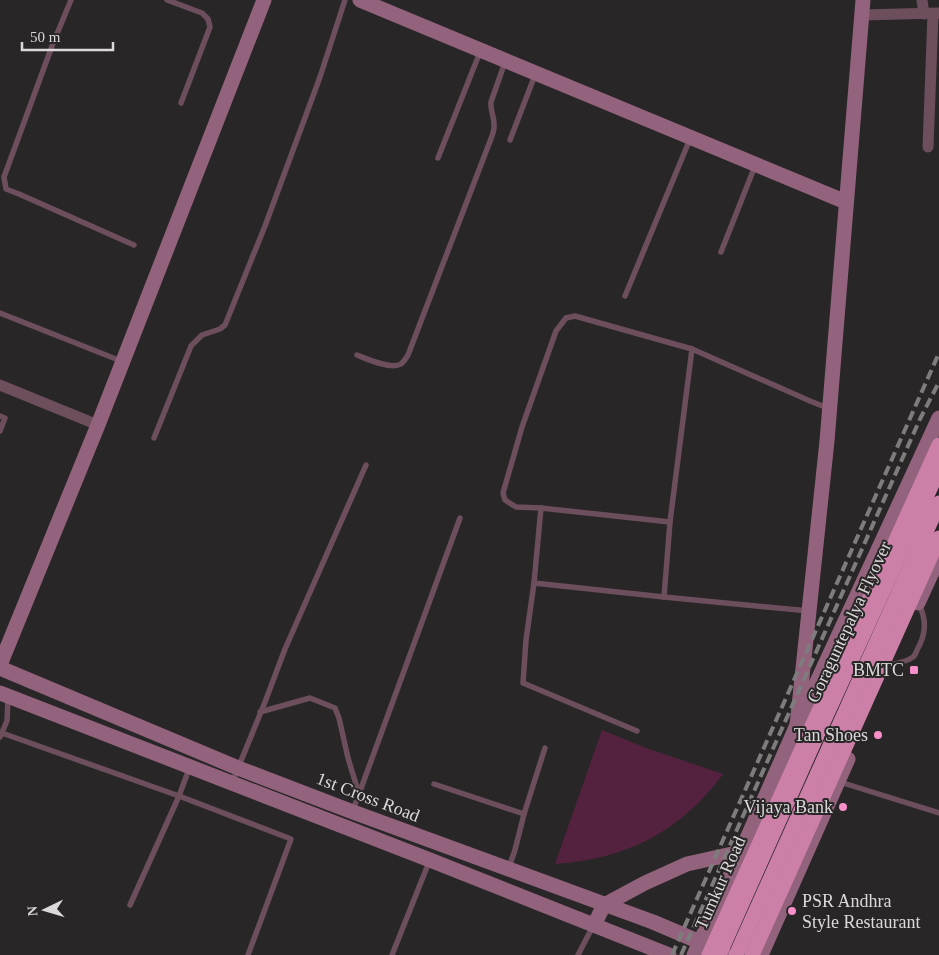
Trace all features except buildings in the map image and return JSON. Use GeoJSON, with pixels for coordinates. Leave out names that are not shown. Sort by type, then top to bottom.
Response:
{"type":"FeatureCollection","features":[{"type":"Feature","properties":{"kind":"highway","name":"Tumkur Road"},"geometry":{"type":"LineString","coordinates":[[710,952],[939,444]]}},
{"type":"Feature","properties":{"kind":"highway","name":"Goraguntepalya Flyover"},"geometry":{"type":"LineString","coordinates":[[710,952],[815,740],[939,470]]}},
{"type":"Feature","properties":{"kind":"highway","name":"Goraguntepalya Flyover"},"geometry":{"type":"LineString","coordinates":[[736,955],[939,503]]}},
{"type":"Feature","properties":{"kind":"highway"},"geometry":{"type":"LineString","coordinates":[[752,955],[939,538]]}},
{"type":"Feature","properties":{"kind":"street"},"geometry":{"type":"LineString","coordinates":[[0,666],[123,362],[264,0]]}},
{"type":"Feature","properties":{"kind":"street"},"geometry":{"type":"LineString","coordinates":[[360,0],[846,202]]}},
{"type":"Feature","properties":{"kind":"street"},"geometry":{"type":"LineString","coordinates":[[922,0],[932,14],[928,147]]}},
{"type":"Feature","properties":{"kind":"street"},"geometry":{"type":"LineString","coordinates":[[797,725],[830,409],[862,7],[932,14]]}},
{"type":"Feature","properties":{"kind":"street"},"geometry":{"type":"LineString","coordinates":[[0,385],[98,425]]}},
{"type":"Feature","properties":{"kind":"street"},"geometry":{"type":"LineString","coordinates":[[710,952],[741,852],[797,725],[939,418]]}},
{"type":"Feature","properties":{"kind":"street"},"geometry":{"type":"LineString","coordinates":[[761,955],[939,557]]}},
{"type":"Feature","properties":{"kind":"street","name":"1st Cross Road"},"geometry":{"type":"LineString","coordinates":[[0,666],[238,768],[653,922],[710,952]]}},
{"type":"Feature","properties":{"kind":"street","name":"1st Cross Road"},"geometry":{"type":"LineString","coordinates":[[4,694],[669,955]]}},
{"type":"Feature","properties":{"kind":"street"},"geometry":{"type":"LineString","coordinates":[[594,925],[604,905],[645,883],[687,864],[741,852]]}},
{"type":"Feature","properties":{"kind":"lane"},"geometry":{"type":"LineString","coordinates":[[71,0],[4,177],[6,189],[134,245]]}},
{"type":"Feature","properties":{"kind":"lane"},"geometry":{"type":"LineString","coordinates":[[166,0],[202,14],[208,19],[210,27],[181,103]]}},
{"type":"Feature","properties":{"kind":"lane"},"geometry":{"type":"LineString","coordinates":[[154,438],[191,346],[202,335],[220,330],[225,325],[265,226],[317,86],[345,0]]}},
{"type":"Feature","properties":{"kind":"lane"},"geometry":{"type":"LineString","coordinates":[[438,158],[481,50]]}},
{"type":"Feature","properties":{"kind":"lane"},"geometry":{"type":"LineString","coordinates":[[358,355],[394,366],[400,365],[408,355],[492,136],[494,120],[490,107],[506,60]]}},
{"type":"Feature","properties":{"kind":"lane"},"geometry":{"type":"LineString","coordinates":[[510,140],[536,73]]}},
{"type":"Feature","properties":{"kind":"lane"},"geometry":{"type":"LineString","coordinates":[[625,296],[691,137]]}},
{"type":"Feature","properties":{"kind":"lane"},"geometry":{"type":"LineString","coordinates":[[721,252],[756,164]]}},
{"type":"Feature","properties":{"kind":"lane"},"geometry":{"type":"LineString","coordinates":[[0,313],[123,362]]}},
{"type":"Feature","properties":{"kind":"lane"},"geometry":{"type":"LineString","coordinates":[[670,522],[516,507],[505,500],[503,493],[522,427],[556,330],[566,318],[575,316],[692,349],[830,409]]}},
{"type":"Feature","properties":{"kind":"lane"},"geometry":{"type":"LineString","coordinates":[[664,597],[670,522],[692,349]]}},
{"type":"Feature","properties":{"kind":"lane"},"geometry":{"type":"LineString","coordinates":[[0,416],[5,418],[0,430]]}},
{"type":"Feature","properties":{"kind":"lane"},"geometry":{"type":"LineString","coordinates":[[232,783],[285,649],[366,465]]}},
{"type":"Feature","properties":{"kind":"lane"},"geometry":{"type":"LineString","coordinates":[[541,508],[523,683],[637,731]]}},
{"type":"Feature","properties":{"kind":"lane"},"geometry":{"type":"LineString","coordinates":[[353,812],[460,518]]}},
{"type":"Feature","properties":{"kind":"lane"},"geometry":{"type":"LineString","coordinates":[[534,583],[809,611]]}},
{"type":"Feature","properties":{"kind":"lane"},"geometry":{"type":"LineString","coordinates":[[4,694],[7,721],[1,735],[179,796],[290,839],[248,955]]}},
{"type":"Feature","properties":{"kind":"lane"},"geometry":{"type":"LineString","coordinates":[[260,712],[310,698],[335,708],[340,718],[348,758],[359,794]]}},
{"type":"Feature","properties":{"kind":"lane"},"geometry":{"type":"LineString","coordinates":[[508,869],[516,850],[524,814],[545,748]]}},
{"type":"Feature","properties":{"kind":"lane"},"geometry":{"type":"LineString","coordinates":[[130,904],[179,796],[190,767]]}},
{"type":"Feature","properties":{"kind":"lane"},"geometry":{"type":"LineString","coordinates":[[838,781],[939,813]]}},
{"type":"Feature","properties":{"kind":"lane"},"geometry":{"type":"LineString","coordinates":[[434,784],[524,814]]}},
{"type":"Feature","properties":{"kind":"lane"},"geometry":{"type":"LineString","coordinates":[[392,955],[430,860]]}},
{"type":"Feature","properties":{"kind":"lane"},"geometry":{"type":"LineString","coordinates":[[578,955],[594,925]]}},
{"type":"Feature","properties":{"kind":"shaded area"},"geometry":{"type":"Polygon","coordinates":[[[602,730],[646,748],[723,774],[689,812],[670,827],[650,839],[606,856],[555,864],[602,730]]]}},
{"type":"Feature","properties":{"kind":"railway"},"geometry":{"type":"LineString","coordinates":[[672,955],[939,353]]}},
{"type":"Feature","properties":{"kind":"railway"},"geometry":{"type":"LineString","coordinates":[[681,955],[920,419],[939,382]]}},
{"type":"Feature","properties":{"kind":"place","name":"BMTC"},"geometry":{"type":"Point","coordinates":[914,670]}},
{"type":"Feature","properties":{"kind":"place","name":"Tan Shoes"},"geometry":{"type":"Point","coordinates":[878,735]}},
{"type":"Feature","properties":{"kind":"place","name":"Vijaya Bank"},"geometry":{"type":"Point","coordinates":[843,807]}},
{"type":"Feature","properties":{"kind":"place","name":"PSR Andhra Style Restaurant"},"geometry":{"type":"Point","coordinates":[792,911]}}]}
